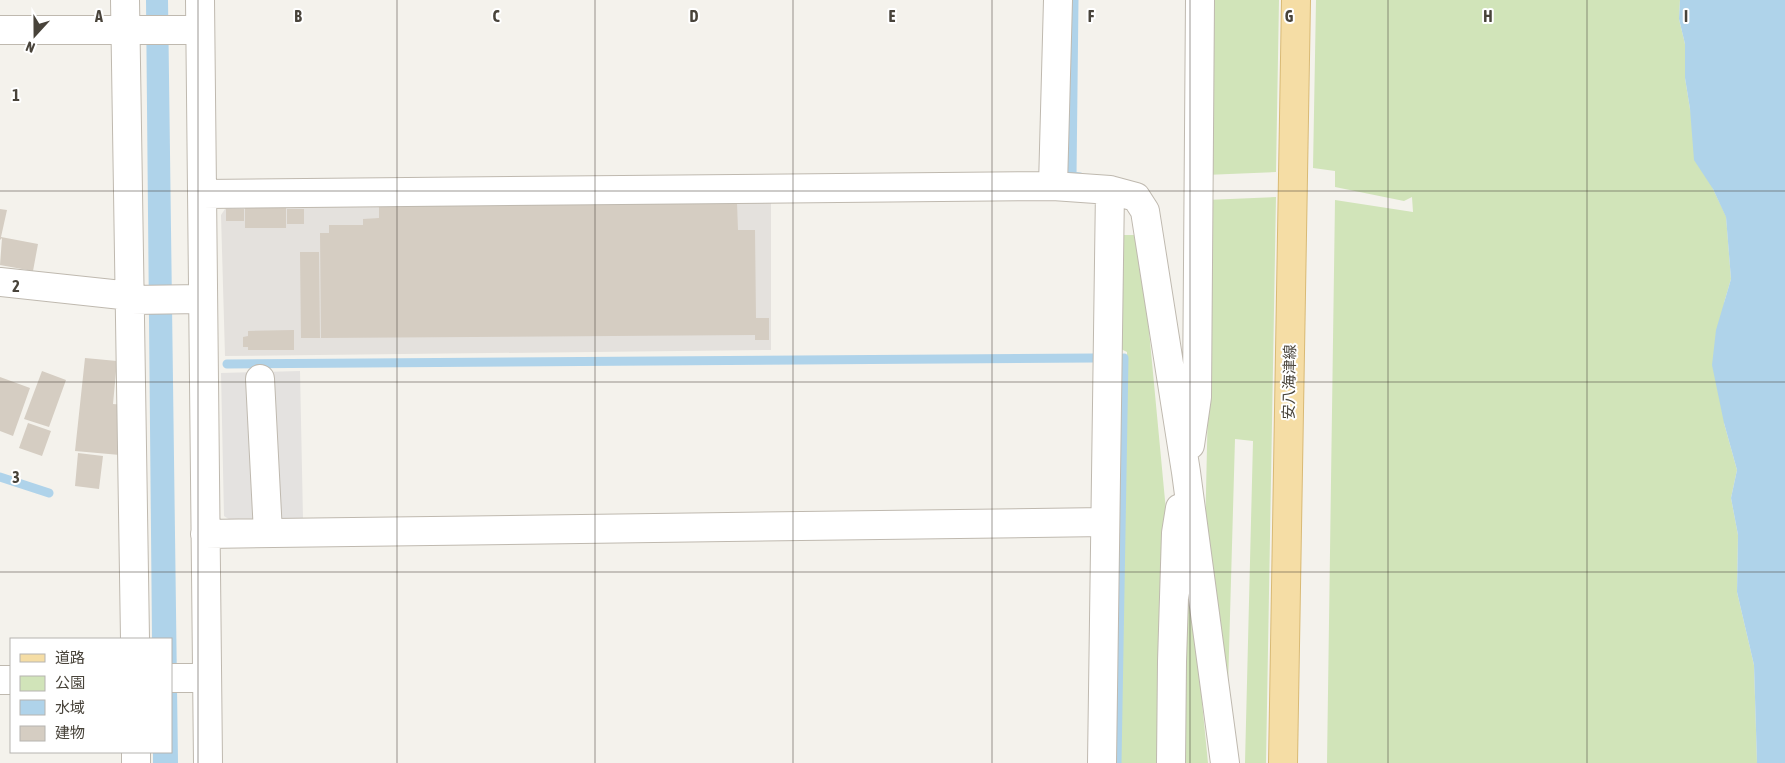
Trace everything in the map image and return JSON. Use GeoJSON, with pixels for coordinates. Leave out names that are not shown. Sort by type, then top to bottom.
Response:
{"type":"FeatureCollection","features":[{"type":"Feature","properties":{"kind":"main road","name":"安八海津線"},"geometry":{"type":"LineString","coordinates":[[1283,763],[1296,0]]}},
{"type":"Feature","properties":{"kind":"street"},"geometry":{"type":"LineString","coordinates":[[125,0],[133,30],[135,638]]}},
{"type":"Feature","properties":{"kind":"street"},"geometry":{"type":"LineString","coordinates":[[200,0],[193,30],[202,194],[191,299],[205,534],[188,678],[208,763]]}},
{"type":"Feature","properties":{"kind":"street"},"geometry":{"type":"LineString","coordinates":[[1053,186],[1058,0]]}},
{"type":"Feature","properties":{"kind":"street"},"geometry":{"type":"LineString","coordinates":[[1171,763],[1176,533],[1197,397],[1200,0]]}},
{"type":"Feature","properties":{"kind":"street"},"geometry":{"type":"LineString","coordinates":[[0,30],[193,30]]}},
{"type":"Feature","properties":{"kind":"street"},"geometry":{"type":"LineString","coordinates":[[202,194],[1053,186],[1110,190],[1136,197],[1145,211],[1186,472],[1225,763]]}},
{"type":"Feature","properties":{"kind":"street"},"geometry":{"type":"LineString","coordinates":[[1102,763],[1110,190]]}},
{"type":"Feature","properties":{"kind":"street"},"geometry":{"type":"LineString","coordinates":[[0,282],[134,298],[191,299]]}},
{"type":"Feature","properties":{"kind":"street"},"geometry":{"type":"LineString","coordinates":[[260,379],[268,533]]}},
{"type":"Feature","properties":{"kind":"street"},"geometry":{"type":"LineString","coordinates":[[205,534],[1105,522]]}},
{"type":"Feature","properties":{"kind":"shaded area"},"geometry":{"type":"Polygon","coordinates":[[[771,201],[771,350],[225,356],[221,215],[227,206],[771,201]]]}},
{"type":"Feature","properties":{"kind":"shaded area"},"geometry":{"type":"Polygon","coordinates":[[[300,371],[303,519],[230,520],[224,516],[221,373],[300,371]]]}},
{"type":"Feature","properties":{"kind":"green space"},"geometry":{"type":"Polygon","coordinates":[[[1208,0],[1279,0],[1276,172],[1205,175],[1208,0]]]}},
{"type":"Feature","properties":{"kind":"green space"},"geometry":{"type":"Polygon","coordinates":[[[1316,0],[1680,0],[1679,19],[1685,44],[1685,78],[1690,109],[1713,189],[1726,216],[1731,279],[1724,303],[1724,423],[1737,470],[1731,498],[1738,535],[1737,592],[1754,665],[1757,763],[1327,763],[1335,200],[1413,212],[1412,197],[1404,201],[1335,187],[1335,171],[1313,168],[1316,0]]]}},
{"type":"Feature","properties":{"kind":"green space"},"geometry":{"type":"Polygon","coordinates":[[[1276,197],[1266,763],[1245,763],[1253,441],[1235,439],[1227,722],[1205,537],[1208,402],[1206,200],[1276,197]]]}},
{"type":"Feature","properties":{"kind":"green space"},"geometry":{"type":"Polygon","coordinates":[[[1121,235],[1140,235],[1168,532],[1161,763],[1119,763],[1127,352],[1119,348],[1121,235]]]}},
{"type":"Feature","properties":{"kind":"green space"},"geometry":{"type":"Polygon","coordinates":[[[1184,520],[1208,763],[1181,763],[1184,520]]]}},
{"type":"Feature","properties":{"kind":"water"},"geometry":{"type":"Polygon","coordinates":[[[146,0],[168,0],[178,763],[153,763],[153,753],[172,753],[172,638],[152,638],[146,0]]]}},
{"type":"Feature","properties":{"kind":"water"},"geometry":{"type":"Polygon","coordinates":[[[1680,0],[1785,0],[1785,763],[1757,763],[1754,665],[1737,592],[1738,535],[1731,498],[1737,470],[1724,423],[1712,365],[1716,330],[1731,279],[1726,217],[1713,189],[1694,160],[1690,109],[1685,78],[1685,44],[1679,19],[1680,0]]]}},
{"type":"Feature","properties":{"kind":"building"},"geometry":{"type":"Polygon","coordinates":[[[737,203],[738,230],[755,230],[756,318],[769,318],[769,340],[755,340],[755,335],[321,338],[320,233],[329,233],[329,225],[363,225],[363,219],[379,218],[379,206],[737,203]]]}},
{"type":"Feature","properties":{"kind":"building"},"geometry":{"type":"Polygon","coordinates":[[[245,208],[286,208],[286,228],[245,228],[245,208]]]}},
{"type":"Feature","properties":{"kind":"building"},"geometry":{"type":"Polygon","coordinates":[[[0,209],[7,210],[1,237],[38,244],[33,271],[0,265],[2,238],[0,240],[0,209]]]}},
{"type":"Feature","properties":{"kind":"building"},"geometry":{"type":"Polygon","coordinates":[[[226,209],[244,209],[244,221],[226,221],[226,209]]]}},
{"type":"Feature","properties":{"kind":"building"},"geometry":{"type":"Polygon","coordinates":[[[287,209],[304,209],[304,224],[287,224],[287,209]]]}},
{"type":"Feature","properties":{"kind":"building"},"geometry":{"type":"Polygon","coordinates":[[[300,252],[319,252],[320,338],[301,338],[300,252]]]}},
{"type":"Feature","properties":{"kind":"building"},"geometry":{"type":"Polygon","coordinates":[[[294,330],[294,350],[248,350],[248,347],[243,347],[243,337],[248,336],[248,331],[294,330]]]}},
{"type":"Feature","properties":{"kind":"building"},"geometry":{"type":"Polygon","coordinates":[[[85,358],[117,361],[113,404],[125,405],[120,455],[75,451],[85,358]]]}},
{"type":"Feature","properties":{"kind":"building"},"geometry":{"type":"Polygon","coordinates":[[[42,371],[66,380],[49,427],[24,419],[42,371]]]}},
{"type":"Feature","properties":{"kind":"building"},"geometry":{"type":"Polygon","coordinates":[[[0,377],[30,388],[13,436],[0,431],[0,377]]]}},
{"type":"Feature","properties":{"kind":"building"},"geometry":{"type":"Polygon","coordinates":[[[28,423],[51,431],[42,456],[19,448],[28,423]]]}},
{"type":"Feature","properties":{"kind":"building"},"geometry":{"type":"Polygon","coordinates":[[[78,453],[103,456],[99,489],[75,486],[78,453]]]}},
{"type":"Feature","properties":{"kind":"waterway"},"geometry":{"type":"LineString","coordinates":[[1074,0],[1072,176],[1080,177]]}},
{"type":"Feature","properties":{"kind":"waterway"},"geometry":{"type":"LineString","coordinates":[[227,364],[1094,358]]}},
{"type":"Feature","properties":{"kind":"waterway"},"geometry":{"type":"LineString","coordinates":[[1117,763],[1124,358]]}},
{"type":"Feature","properties":{"kind":"waterway"},"geometry":{"type":"LineString","coordinates":[[0,477],[49,493]]}}]}
